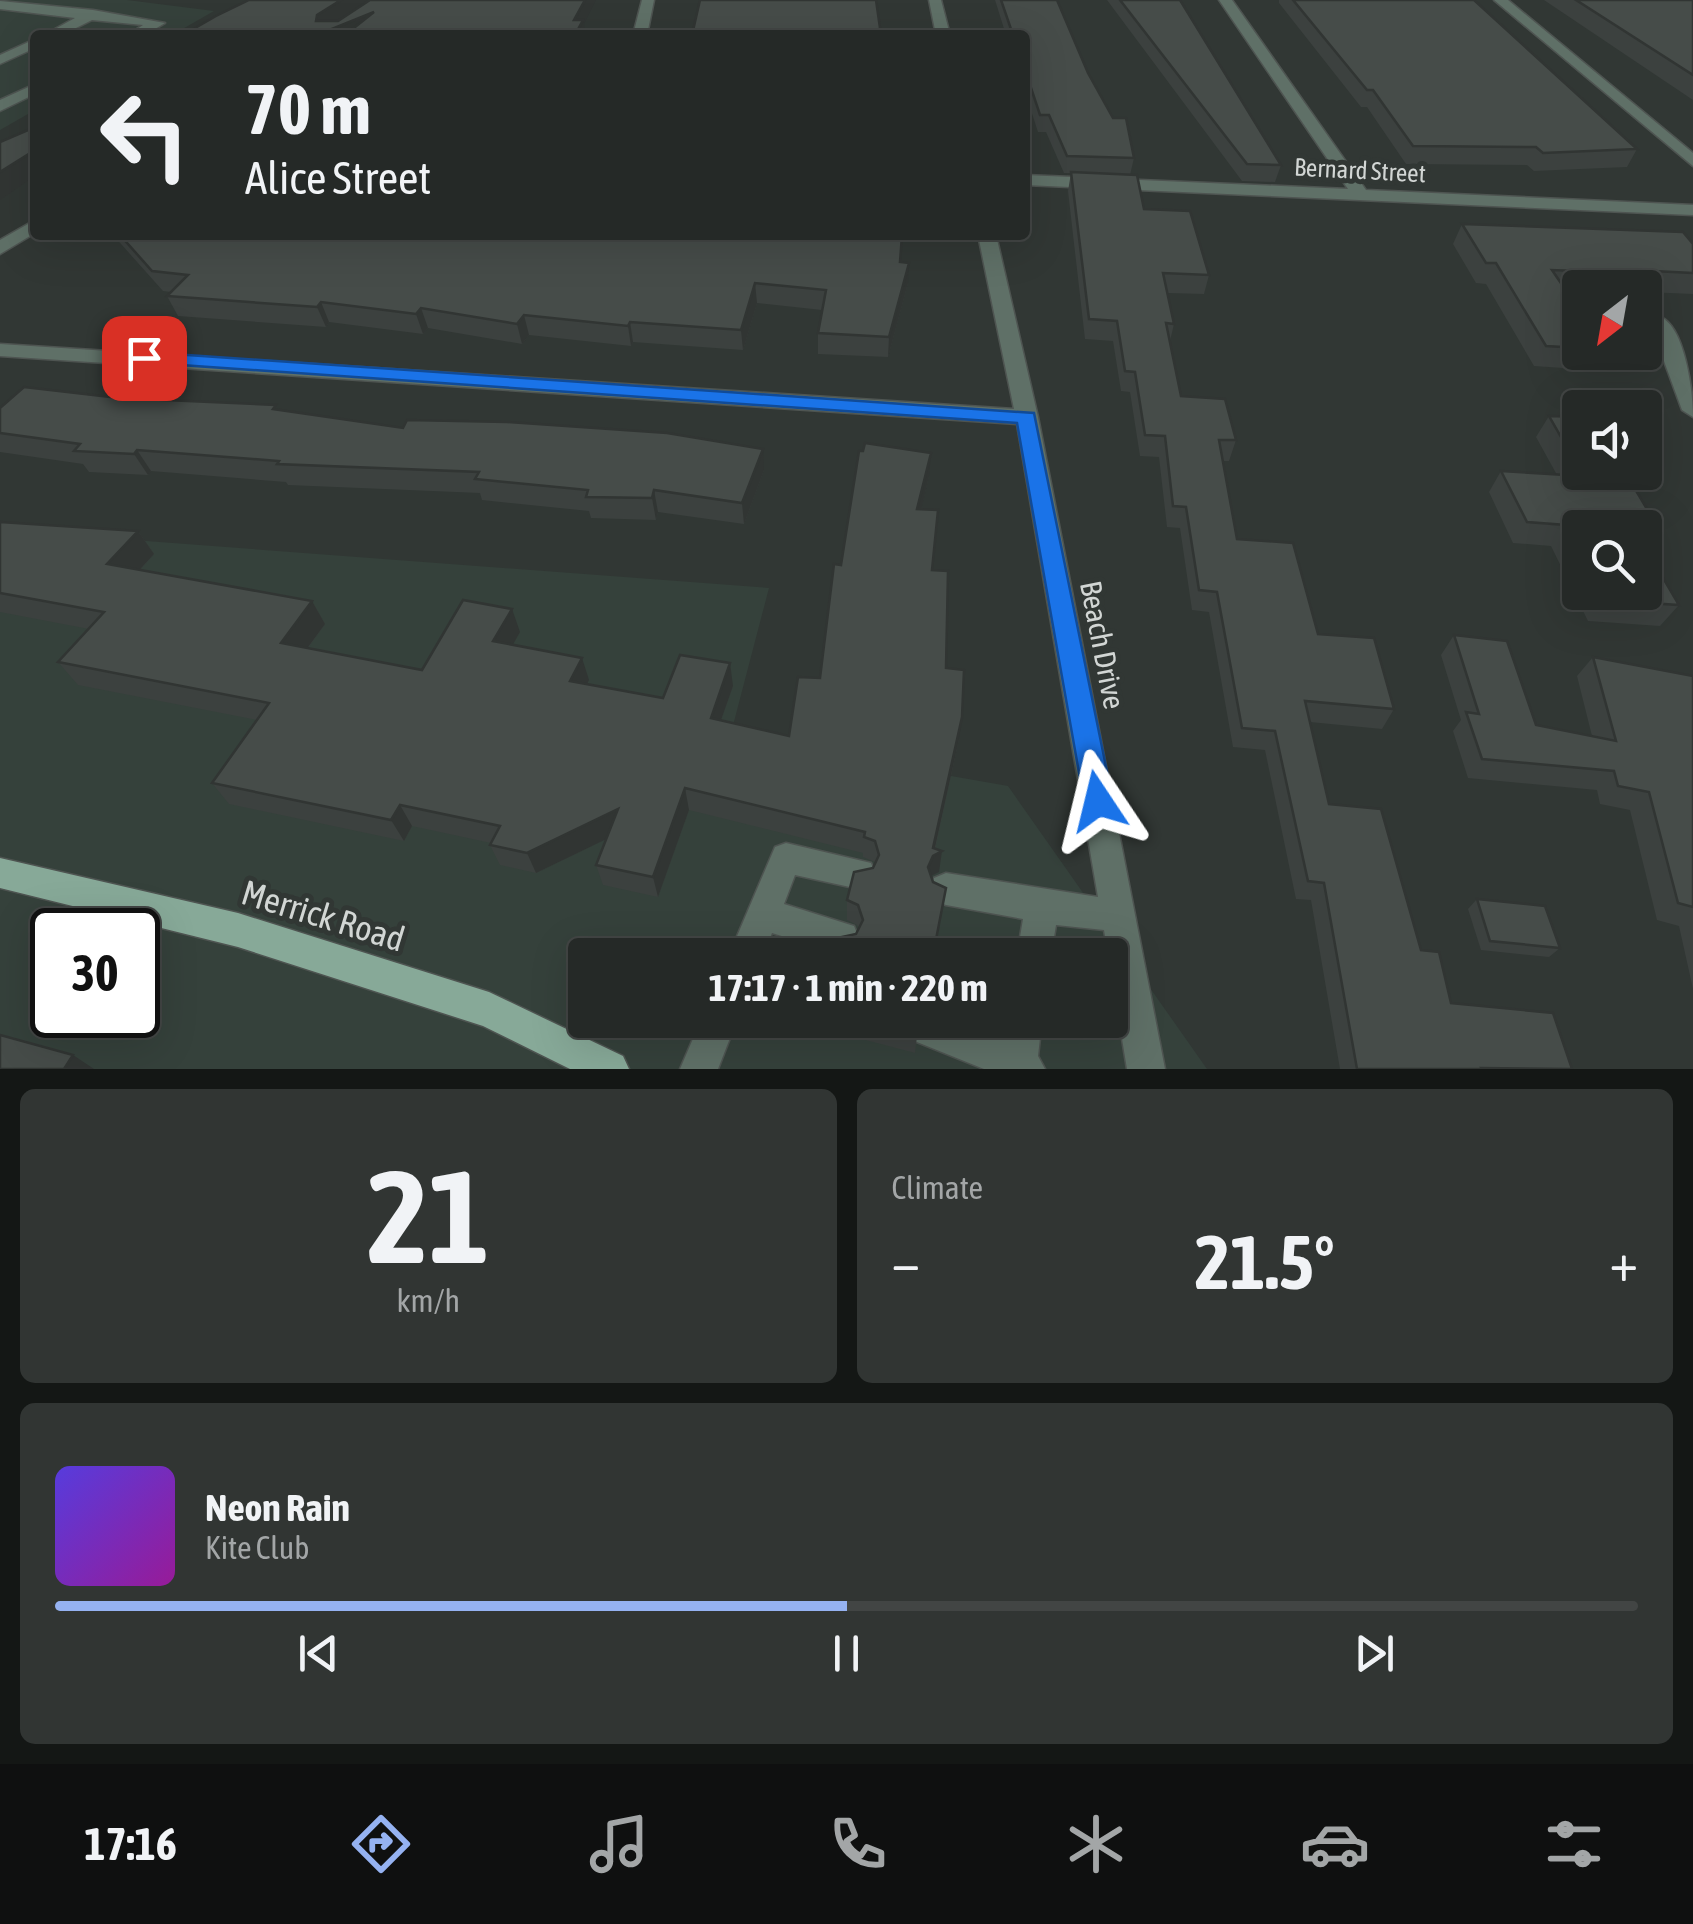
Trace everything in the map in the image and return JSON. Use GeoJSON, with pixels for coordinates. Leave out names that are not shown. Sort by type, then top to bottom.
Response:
{"type":"FeatureCollection","features":[{"type":"Feature","properties":{"kind":"main road","name":"Merrick Road"},"geometry":{"type":"LineString","coordinates":[[0,873],[238,930],[452,998],[489,1010],[610,1069]]}},
{"type":"Feature","properties":{"kind":"street"},"geometry":{"type":"LineString","coordinates":[[641,30],[648,0]]}},
{"type":"Feature","properties":{"kind":"street"},"geometry":{"type":"LineString","coordinates":[[935,0],[941,30]]}},
{"type":"Feature","properties":{"kind":"street"},"geometry":{"type":"LineString","coordinates":[[1224,0],[1360,194]]}},
{"type":"Feature","properties":{"kind":"street"},"geometry":{"type":"LineString","coordinates":[[1500,0],[1693,161]]}},
{"type":"Feature","properties":{"kind":"street"},"geometry":{"type":"LineString","coordinates":[[7,3],[158,22],[144,30]]}},
{"type":"Feature","properties":{"kind":"street"},"geometry":{"type":"LineString","coordinates":[[61,30],[93,14]]}},
{"type":"Feature","properties":{"kind":"street"},"geometry":{"type":"LineString","coordinates":[[0,60],[30,45]]}},
{"type":"Feature","properties":{"kind":"street"},"geometry":{"type":"LineString","coordinates":[[0,106],[30,91]]}},
{"type":"Feature","properties":{"kind":"street","name":"Bernard Street"},"geometry":{"type":"LineString","coordinates":[[1030,180],[1693,210]]}},
{"type":"Feature","properties":{"kind":"street"},"geometry":{"type":"LineString","coordinates":[[0,248],[30,228]]}},
{"type":"Feature","properties":{"kind":"street","name":"Beach Drive"},"geometry":{"type":"LineString","coordinates":[[987,240],[1026,417],[1146,1069]]}},
{"type":"Feature","properties":{"kind":"street"},"geometry":{"type":"LineString","coordinates":[[1662,329],[1693,410]]}},
{"type":"Feature","properties":{"kind":"street"},"geometry":{"type":"LineString","coordinates":[[0,350],[1026,417]]}},
{"type":"Feature","properties":{"kind":"street"},"geometry":{"type":"LineString","coordinates":[[753,938],[786,858],[859,874]]}},
{"type":"Feature","properties":{"kind":"street"},"geometry":{"type":"LineString","coordinates":[[946,889],[1042,908],[1120,916]]}},
{"type":"Feature","properties":{"kind":"street"},"geometry":{"type":"LineString","coordinates":[[1037,938],[1042,908]]}},
{"type":"Feature","properties":{"kind":"street"},"geometry":{"type":"LineString","coordinates":[[763,914],[842,938]]}},
{"type":"Feature","properties":{"kind":"street"},"geometry":{"type":"LineString","coordinates":[[698,1069],[711,1038]]}},
{"type":"Feature","properties":{"kind":"street"},"geometry":{"type":"LineString","coordinates":[[951,1038],[1021,1068],[1023,1038]]}},
{"type":"Feature","properties":{"kind":"shaded area"},"geometry":{"type":"Polygon","coordinates":[[[0,0],[127,0],[214,11],[181,30],[30,30],[30,113],[0,130],[0,0]]]}},
{"type":"Feature","properties":{"kind":"shaded area"},"geometry":{"type":"Polygon","coordinates":[[[0,530],[769,588],[730,737],[1008,786],[1115,938],[568,938],[568,1038],[1128,1038],[1128,957],[1207,1069],[0,1069],[0,530]]]}},
{"type":"Feature","properties":{"kind":"building"},"geometry":{"type":"Polygon","coordinates":[[[249,0],[341,0],[317,15],[316,21],[338,21],[370,0],[585,0],[574,20],[583,20],[578,30],[351,30],[374,12],[329,30],[192,30],[249,0]]]}},
{"type":"Feature","properties":{"kind":"building"},"geometry":{"type":"Polygon","coordinates":[[[700,0],[876,0],[880,30],[693,30],[700,0]]]}},
{"type":"Feature","properties":{"kind":"building"},"geometry":{"type":"Polygon","coordinates":[[[1001,0],[1057,0],[1088,73],[1113,118],[1126,118],[1134,158],[1067,156],[1049,115],[1040,115],[1030,85],[1030,30],[1011,30],[1001,0]]]}},
{"type":"Feature","properties":{"kind":"building"},"geometry":{"type":"Polygon","coordinates":[[[1120,0],[1180,0],[1281,165],[1247,164],[1120,0]]]}},
{"type":"Feature","properties":{"kind":"building"},"geometry":{"type":"Polygon","coordinates":[[[1293,0],[1474,0],[1637,149],[1543,153],[1536,147],[1413,146],[1373,90],[1367,90],[1293,0]]]}},
{"type":"Feature","properties":{"kind":"building"},"geometry":{"type":"Polygon","coordinates":[[[1576,0],[1693,0],[1693,75],[1576,0]]]}},
{"type":"Feature","properties":{"kind":"building"},"geometry":{"type":"Polygon","coordinates":[[[30,129],[30,153],[0,172],[0,142],[30,129]]]}},
{"type":"Feature","properties":{"kind":"building"},"geometry":{"type":"Polygon","coordinates":[[[1071,172],[1137,175],[1144,209],[1190,211],[1209,275],[1163,273],[1174,324],[1166,323],[1181,396],[1225,399],[1236,440],[1219,440],[1237,539],[1293,543],[1318,634],[1374,638],[1394,709],[1305,701],[1329,804],[1381,809],[1421,950],[1439,952],[1451,1003],[1553,1013],[1572,1069],[1357,1069],[1324,883],[1308,881],[1275,731],[1242,728],[1217,592],[1199,590],[1186,507],[1173,506],[1165,436],[1145,435],[1135,372],[1125,371],[1117,321],[1089,319],[1071,172]]]}},
{"type":"Feature","properties":{"kind":"building"},"geometry":{"type":"Polygon","coordinates":[[[1462,224],[1683,232],[1693,244],[1693,273],[1552,270],[1562,285],[1562,347],[1546,346],[1496,263],[1486,263],[1462,224]]]}},
{"type":"Feature","properties":{"kind":"building"},"geometry":{"type":"Polygon","coordinates":[[[124,240],[902,240],[900,262],[909,263],[889,337],[818,333],[826,290],[755,283],[741,330],[630,322],[628,326],[524,315],[517,324],[421,308],[416,314],[321,302],[317,307],[167,296],[188,275],[152,271],[124,240]]]}},
{"type":"Feature","properties":{"kind":"building"},"geometry":{"type":"Polygon","coordinates":[[[24,387],[119,398],[276,405],[273,409],[403,428],[407,420],[507,422],[667,433],[763,449],[742,503],[654,490],[652,498],[586,497],[588,490],[475,479],[479,472],[277,464],[279,461],[137,450],[134,454],[74,451],[80,444],[0,433],[0,408],[24,387]]]}},
{"type":"Feature","properties":{"kind":"building"},"geometry":{"type":"Polygon","coordinates":[[[1549,416],[1562,416],[1562,439],[1549,416]]]}},
{"type":"Feature","properties":{"kind":"building"},"geometry":{"type":"Polygon","coordinates":[[[865,443],[931,453],[917,509],[938,510],[932,570],[948,571],[946,668],[964,670],[962,717],[933,848],[942,851],[933,856],[928,867],[933,882],[946,888],[936,938],[837,938],[856,934],[863,920],[858,905],[847,900],[854,872],[873,868],[879,855],[875,841],[864,837],[865,832],[685,788],[653,877],[596,865],[618,809],[527,853],[490,845],[500,826],[400,805],[391,820],[212,783],[269,703],[58,662],[104,612],[0,593],[0,522],[138,531],[107,564],[312,601],[281,643],[422,670],[463,600],[512,609],[493,641],[582,658],[570,681],[663,698],[680,655],[730,663],[711,718],[789,736],[798,677],[820,678],[834,564],[841,565],[859,451],[863,451],[865,443]]]}},
{"type":"Feature","properties":{"kind":"building"},"geometry":{"type":"Polygon","coordinates":[[[1501,471],[1562,475],[1562,490],[1636,490],[1648,510],[1562,510],[1562,525],[1527,522],[1501,471]]]}},
{"type":"Feature","properties":{"kind":"building"},"geometry":{"type":"Polygon","coordinates":[[[1662,576],[1679,605],[1662,604],[1662,576]]]}},
{"type":"Feature","properties":{"kind":"building"},"geometry":{"type":"Polygon","coordinates":[[[1454,635],[1507,641],[1536,725],[1616,741],[1593,657],[1693,676],[1693,907],[1678,903],[1649,792],[1618,786],[1614,771],[1482,759],[1466,712],[1479,714],[1454,635]]]}},
{"type":"Feature","properties":{"kind":"building"},"geometry":{"type":"Polygon","coordinates":[[[1477,899],[1545,906],[1560,948],[1490,941],[1477,899]]]}},
{"type":"Feature","properties":{"kind":"building"},"geometry":{"type":"Polygon","coordinates":[[[0,1035],[73,1055],[64,1069],[0,1069],[0,1035]]]}},
{"type":"Feature","properties":{"kind":"route"},"geometry":{"type":"LineString","coordinates":[[144,358],[1026,417],[1098,801]]}}]}
